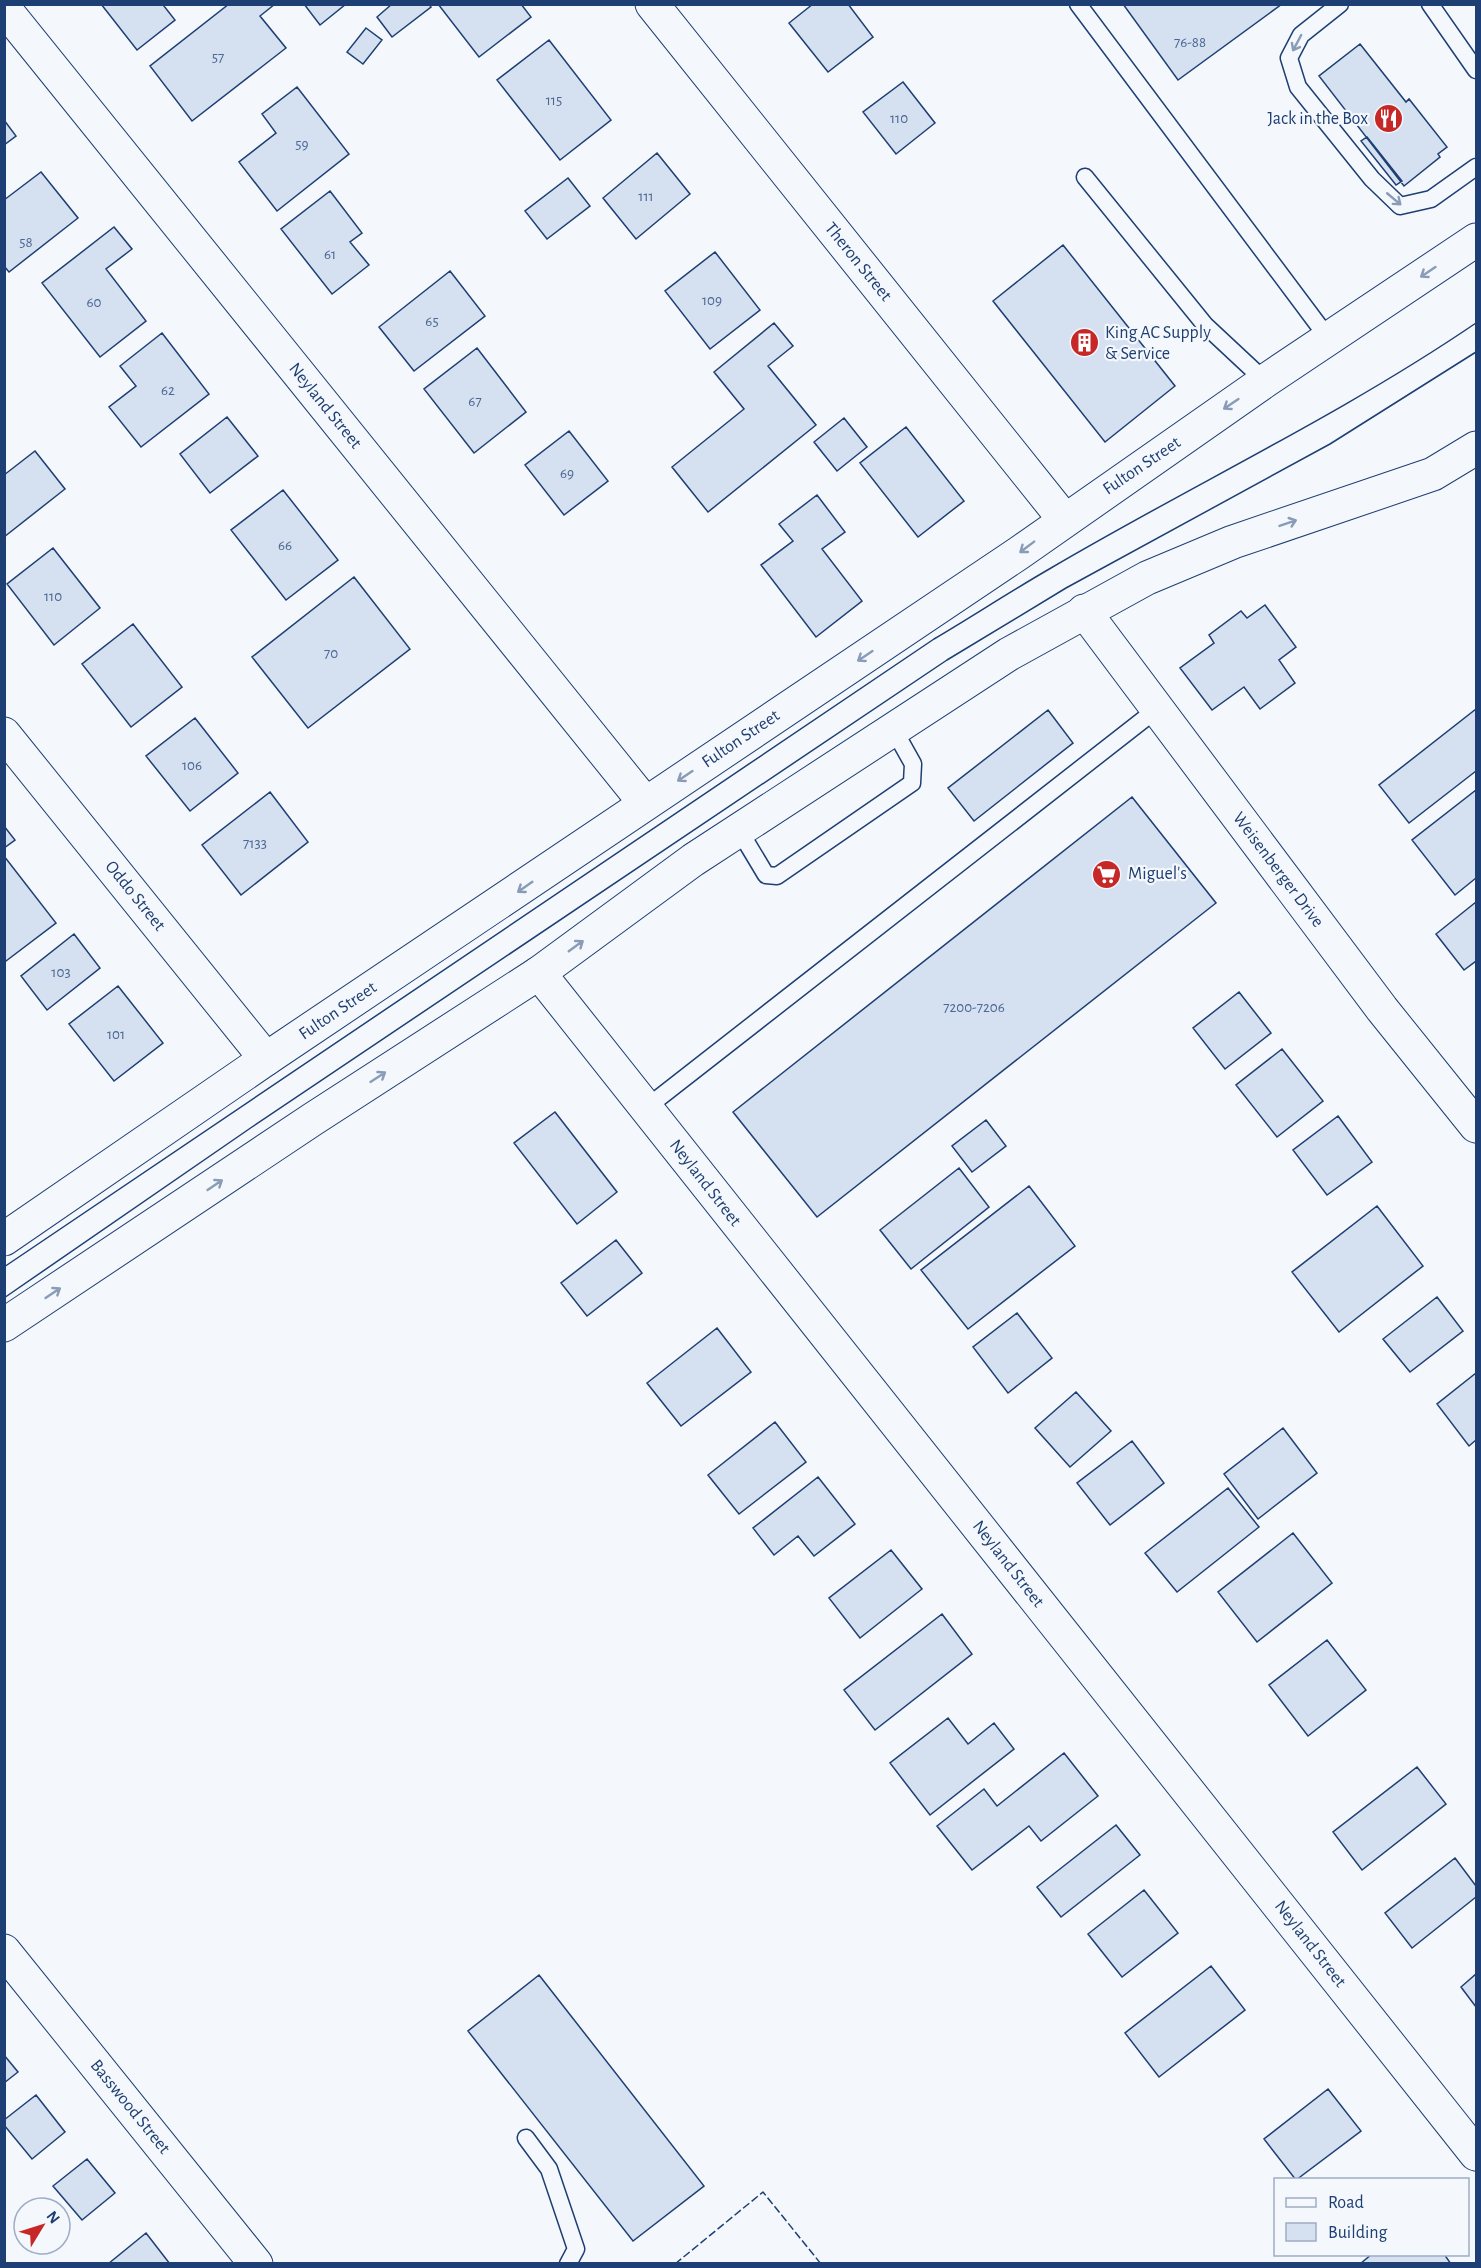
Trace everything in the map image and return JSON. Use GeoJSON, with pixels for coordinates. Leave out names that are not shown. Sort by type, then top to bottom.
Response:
{"type":"FeatureCollection","features":[{"type":"Feature","properties":{"kind":"street","name":"Theron Street"},"geometry":{"type":"LineString","coordinates":[[652,4],[1064,519]]}},
{"type":"Feature","properties":{"kind":"street","name":"Neyland Street"},"geometry":{"type":"LineString","coordinates":[[4,8],[645,803]]}},
{"type":"Feature","properties":{"kind":"street","name":"Fulton Street"},"geometry":{"type":"LineString","coordinates":[[4,1239],[266,1059],[1019,553],[1064,519],[1265,381],[1476,240]]}},
{"type":"Feature","properties":{"kind":"street"},"geometry":{"type":"LineString","coordinates":[[4,1325],[539,973],[693,860],[1010,654],[1147,578],[1233,542],[1433,474],[1476,448]]}},
{"type":"Feature","properties":{"kind":"street","name":"Weisenberger Drive"},"geometry":{"type":"LineString","coordinates":[[1084,611],[1382,1009],[1476,1126]]}},
{"type":"Feature","properties":{"kind":"street","name":"Oddo Street"},"geometry":{"type":"LineString","coordinates":[[4,734],[266,1059]]}},
{"type":"Feature","properties":{"kind":"street","name":"Neyland Street"},"geometry":{"type":"LineString","coordinates":[[539,973],[1476,2154]]}},
{"type":"Feature","properties":{"kind":"street","name":"Basswood Street"},"geometry":{"type":"LineString","coordinates":[[4,1951],[256,2264]]}},
{"type":"Feature","properties":{"kind":"lane"},"geometry":{"type":"LineString","coordinates":[[1078,4],[1328,338]]}},
{"type":"Feature","properties":{"kind":"lane"},"geometry":{"type":"LineString","coordinates":[[1340,4],[1301,35],[1290,58],[1298,87],[1372,179],[1400,206],[1431,199],[1476,167]]}},
{"type":"Feature","properties":{"kind":"lane"},"geometry":{"type":"LineString","coordinates":[[1430,4],[1476,70]]}},
{"type":"Feature","properties":{"kind":"lane"},"geometry":{"type":"LineString","coordinates":[[1085,177],[1205,325],[1265,381]]}},
{"type":"Feature","properties":{"kind":"lane"},"geometry":{"type":"LineString","coordinates":[[646,1108],[1157,709]]}},
{"type":"Feature","properties":{"kind":"lane"},"geometry":{"type":"LineString","coordinates":[[739,830],[766,875],[777,876],[912,783],[913,764],[894,730]]}},
{"type":"Feature","properties":{"kind":"lane"},"geometry":{"type":"LineString","coordinates":[[526,2138],[549,2169],[576,2249],[568,2264]]}},
{"type":"Feature","properties":{"kind":"building"},"geometry":{"type":"Polygon","coordinates":[[[101,4],[166,4],[164,6],[175,20],[137,50],[101,4]]]}},
{"type":"Feature","properties":{"kind":"building"},"geometry":{"type":"Polygon","coordinates":[[[229,4],[275,4],[260,16],[286,48],[192,121],[150,66],[229,4]]]}},
{"type":"Feature","properties":{"kind":"building"},"geometry":{"type":"Polygon","coordinates":[[[304,4],[346,4],[320,25],[304,4]]]}},
{"type":"Feature","properties":{"kind":"building"},"geometry":{"type":"Polygon","coordinates":[[[392,4],[429,4],[431,7],[392,37],[377,17],[392,4]]]}},
{"type":"Feature","properties":{"kind":"building"},"geometry":{"type":"Polygon","coordinates":[[[438,4],[521,4],[531,17],[479,57],[438,4]]]}},
{"type":"Feature","properties":{"kind":"building"},"geometry":{"type":"Polygon","coordinates":[[[813,4],[848,4],[873,37],[828,72],[789,23],[813,4]]]}},
{"type":"Feature","properties":{"kind":"building"},"geometry":{"type":"Polygon","coordinates":[[[1123,4],[1282,4],[1178,80],[1123,4]]]}},
{"type":"Feature","properties":{"kind":"building"},"geometry":{"type":"Polygon","coordinates":[[[366,28],[382,40],[363,64],[347,52],[366,28]]]}},
{"type":"Feature","properties":{"kind":"building"},"geometry":{"type":"Polygon","coordinates":[[[549,40],[611,120],[560,160],[497,80],[549,40]]]}},
{"type":"Feature","properties":{"kind":"building","name":"Jack in the Box"},"geometry":{"type":"Polygon","coordinates":[[[1360,44],[1406,102],[1409,99],[1447,147],[1438,154],[1440,157],[1404,186],[1319,76],[1360,44]]]}},
{"type":"Feature","properties":{"kind":"building"},"geometry":{"type":"Polygon","coordinates":[[[903,82],[935,123],[896,154],[863,112],[903,82]]]}},
{"type":"Feature","properties":{"kind":"building"},"geometry":{"type":"Polygon","coordinates":[[[297,87],[349,154],[277,211],[239,162],[276,133],[262,114],[297,87]]]}},
{"type":"Feature","properties":{"kind":"building"},"geometry":{"type":"Polygon","coordinates":[[[4,120],[16,136],[4,145],[4,120]]]}},
{"type":"Feature","properties":{"kind":"building"},"geometry":{"type":"Polygon","coordinates":[[[1367,137],[1402,181],[1396,185],[1361,141],[1367,137]]]}},
{"type":"Feature","properties":{"kind":"building"},"geometry":{"type":"Polygon","coordinates":[[[657,153],[690,194],[636,239],[603,198],[657,153]]]}},
{"type":"Feature","properties":{"kind":"building"},"geometry":{"type":"Polygon","coordinates":[[[41,172],[78,218],[9,272],[4,266],[4,200],[41,172]]]}},
{"type":"Feature","properties":{"kind":"building"},"geometry":{"type":"Polygon","coordinates":[[[568,178],[590,206],[547,239],[525,211],[568,178]]]}},
{"type":"Feature","properties":{"kind":"building"},"geometry":{"type":"Polygon","coordinates":[[[330,191],[362,233],[350,242],[369,265],[332,294],[281,229],[330,191]]]}},
{"type":"Feature","properties":{"kind":"building"},"geometry":{"type":"Polygon","coordinates":[[[114,227],[132,249],[106,269],[146,321],[100,357],[42,283],[114,227]]]}},
{"type":"Feature","properties":{"kind":"building","name":"King AC Supply & Service"},"geometry":{"type":"Polygon","coordinates":[[[1063,245],[1175,386],[1105,442],[993,301],[1063,245]]]}},
{"type":"Feature","properties":{"kind":"building"},"geometry":{"type":"Polygon","coordinates":[[[715,252],[760,310],[710,349],[665,291],[715,252]]]}},
{"type":"Feature","properties":{"kind":"building"},"geometry":{"type":"Polygon","coordinates":[[[450,271],[485,316],[414,371],[379,327],[450,271]]]}},
{"type":"Feature","properties":{"kind":"building"},"geometry":{"type":"Polygon","coordinates":[[[774,323],[793,346],[768,366],[816,425],[708,512],[672,467],[744,409],[714,372],[774,323]]]}},
{"type":"Feature","properties":{"kind":"building"},"geometry":{"type":"Polygon","coordinates":[[[162,333],[209,394],[141,447],[109,407],[136,386],[120,366],[162,333]]]}},
{"type":"Feature","properties":{"kind":"building"},"geometry":{"type":"Polygon","coordinates":[[[477,348],[526,412],[474,453],[424,389],[477,348]]]}},
{"type":"Feature","properties":{"kind":"building"},"geometry":{"type":"Polygon","coordinates":[[[227,417],[258,456],[210,493],[180,454],[227,417]]]}},
{"type":"Feature","properties":{"kind":"building"},"geometry":{"type":"Polygon","coordinates":[[[844,418],[867,447],[837,471],[814,442],[844,418]]]}},
{"type":"Feature","properties":{"kind":"building"},"geometry":{"type":"Polygon","coordinates":[[[906,427],[964,501],[918,537],[860,463],[906,427]]]}},
{"type":"Feature","properties":{"kind":"building"},"geometry":{"type":"Polygon","coordinates":[[[569,431],[608,481],[564,515],[525,465],[569,431]]]}},
{"type":"Feature","properties":{"kind":"building"},"geometry":{"type":"Polygon","coordinates":[[[35,451],[65,489],[4,537],[4,475],[35,451]]]}},
{"type":"Feature","properties":{"kind":"building"},"geometry":{"type":"Polygon","coordinates":[[[283,490],[338,560],[286,600],[231,530],[283,490]]]}},
{"type":"Feature","properties":{"kind":"building"},"geometry":{"type":"Polygon","coordinates":[[[817,495],[845,532],[822,549],[862,601],[816,637],[761,565],[793,541],[779,524],[817,495]]]}},
{"type":"Feature","properties":{"kind":"building"},"geometry":{"type":"Polygon","coordinates":[[[53,548],[100,608],[54,645],[7,584],[53,548]]]}},
{"type":"Feature","properties":{"kind":"building"},"geometry":{"type":"Polygon","coordinates":[[[354,577],[410,649],[308,728],[252,657],[354,577]]]}},
{"type":"Feature","properties":{"kind":"building"},"geometry":{"type":"Polygon","coordinates":[[[1265,605],[1296,647],[1279,660],[1295,683],[1260,709],[1244,687],[1212,710],[1180,668],[1214,643],[1209,635],[1241,611],[1247,618],[1265,605]]]}},
{"type":"Feature","properties":{"kind":"building"},"geometry":{"type":"Polygon","coordinates":[[[133,624],[182,687],[131,727],[82,664],[133,624]]]}},
{"type":"Feature","properties":{"kind":"building"},"geometry":{"type":"Polygon","coordinates":[[[1476,709],[1476,771],[1409,823],[1379,785],[1476,709]]]}},
{"type":"Feature","properties":{"kind":"building"},"geometry":{"type":"Polygon","coordinates":[[[1048,710],[1073,743],[974,821],[948,788],[1048,710]]]}},
{"type":"Feature","properties":{"kind":"building"},"geometry":{"type":"Polygon","coordinates":[[[195,718],[238,773],[190,811],[146,756],[195,718]]]}},
{"type":"Feature","properties":{"kind":"building"},"geometry":{"type":"Polygon","coordinates":[[[1476,790],[1476,878],[1455,895],[1412,840],[1476,790]]]}},
{"type":"Feature","properties":{"kind":"building"},"geometry":{"type":"Polygon","coordinates":[[[270,792],[308,842],[241,895],[202,845],[270,792]]]}},
{"type":"Feature","properties":{"kind":"building"},"geometry":{"type":"Polygon","coordinates":[[[1132,797],[1216,903],[817,1217],[733,1112],[1132,797]]]}},
{"type":"Feature","properties":{"kind":"building"},"geometry":{"type":"Polygon","coordinates":[[[4,826],[15,840],[4,848],[4,826]]]}},
{"type":"Feature","properties":{"kind":"building"},"geometry":{"type":"Polygon","coordinates":[[[4,856],[56,923],[6,961],[4,958],[4,856]]]}},
{"type":"Feature","properties":{"kind":"building"},"geometry":{"type":"Polygon","coordinates":[[[1476,902],[1476,961],[1464,970],[1436,934],[1476,902]]]}},
{"type":"Feature","properties":{"kind":"building"},"geometry":{"type":"Polygon","coordinates":[[[74,934],[100,968],[47,1010],[21,976],[74,934]]]}},
{"type":"Feature","properties":{"kind":"building"},"geometry":{"type":"Polygon","coordinates":[[[118,986],[163,1043],[114,1081],[69,1024],[118,986]]]}},
{"type":"Feature","properties":{"kind":"building"},"geometry":{"type":"Polygon","coordinates":[[[1239,992],[1271,1033],[1225,1069],[1193,1028],[1239,992]]]}},
{"type":"Feature","properties":{"kind":"building"},"geometry":{"type":"Polygon","coordinates":[[[1282,1049],[1323,1101],[1277,1137],[1236,1085],[1282,1049]]]}},
{"type":"Feature","properties":{"kind":"building"},"geometry":{"type":"Polygon","coordinates":[[[555,1112],[617,1192],[577,1224],[514,1143],[555,1112]]]}},
{"type":"Feature","properties":{"kind":"building"},"geometry":{"type":"Polygon","coordinates":[[[1338,1116],[1372,1162],[1327,1195],[1293,1150],[1338,1116]]]}},
{"type":"Feature","properties":{"kind":"building"},"geometry":{"type":"Polygon","coordinates":[[[986,1120],[1006,1146],[972,1172],[952,1146],[986,1120]]]}},
{"type":"Feature","properties":{"kind":"building"},"geometry":{"type":"Polygon","coordinates":[[[959,1168],[989,1207],[911,1269],[880,1230],[959,1168]]]}},
{"type":"Feature","properties":{"kind":"building"},"geometry":{"type":"Polygon","coordinates":[[[1029,1186],[1075,1246],[968,1329],[921,1270],[1029,1186]]]}},
{"type":"Feature","properties":{"kind":"building"},"geometry":{"type":"Polygon","coordinates":[[[1377,1206],[1423,1266],[1339,1332],[1292,1272],[1377,1206]]]}},
{"type":"Feature","properties":{"kind":"building"},"geometry":{"type":"Polygon","coordinates":[[[616,1240],[642,1273],[587,1316],[561,1283],[616,1240]]]}},
{"type":"Feature","properties":{"kind":"building"},"geometry":{"type":"Polygon","coordinates":[[[1437,1297],[1463,1331],[1410,1372],[1383,1339],[1437,1297]]]}},
{"type":"Feature","properties":{"kind":"building"},"geometry":{"type":"Polygon","coordinates":[[[1017,1313],[1052,1358],[1008,1393],[973,1347],[1017,1313]]]}},
{"type":"Feature","properties":{"kind":"building"},"geometry":{"type":"Polygon","coordinates":[[[717,1328],[751,1372],[681,1426],[647,1383],[717,1328]]]}},
{"type":"Feature","properties":{"kind":"building"},"geometry":{"type":"Polygon","coordinates":[[[1476,1373],[1476,1440],[1469,1446],[1437,1404],[1476,1373]]]}},
{"type":"Feature","properties":{"kind":"building"},"geometry":{"type":"Polygon","coordinates":[[[1076,1392],[1111,1431],[1070,1467],[1035,1428],[1076,1392]]]}},
{"type":"Feature","properties":{"kind":"building"},"geometry":{"type":"Polygon","coordinates":[[[775,1422],[806,1462],[739,1514],[708,1475],[775,1422]]]}},
{"type":"Feature","properties":{"kind":"building"},"geometry":{"type":"Polygon","coordinates":[[[1283,1428],[1317,1473],[1258,1519],[1224,1474],[1283,1428]]]}},
{"type":"Feature","properties":{"kind":"building"},"geometry":{"type":"Polygon","coordinates":[[[1132,1441],[1164,1483],[1110,1525],[1077,1483],[1132,1441]]]}},
{"type":"Feature","properties":{"kind":"building"},"geometry":{"type":"Polygon","coordinates":[[[818,1477],[855,1524],[814,1556],[798,1536],[774,1555],[753,1528],[818,1477]]]}},
{"type":"Feature","properties":{"kind":"building"},"geometry":{"type":"Polygon","coordinates":[[[1228,1488],[1259,1527],[1177,1592],[1145,1553],[1228,1488]]]}},
{"type":"Feature","properties":{"kind":"building"},"geometry":{"type":"Polygon","coordinates":[[[1293,1533],[1332,1583],[1257,1642],[1218,1592],[1293,1533]]]}},
{"type":"Feature","properties":{"kind":"building"},"geometry":{"type":"Polygon","coordinates":[[[891,1550],[922,1589],[860,1638],[829,1598],[891,1550]]]}},
{"type":"Feature","properties":{"kind":"building"},"geometry":{"type":"Polygon","coordinates":[[[942,1614],[972,1654],[875,1730],[844,1690],[942,1614]]]}},
{"type":"Feature","properties":{"kind":"building"},"geometry":{"type":"Polygon","coordinates":[[[1327,1640],[1366,1690],[1308,1736],[1269,1685],[1327,1640]]]}},
{"type":"Feature","properties":{"kind":"building"},"geometry":{"type":"Polygon","coordinates":[[[948,1718],[968,1744],[994,1723],[1014,1749],[930,1815],[890,1763],[948,1718]]]}},
{"type":"Feature","properties":{"kind":"building"},"geometry":{"type":"Polygon","coordinates":[[[1064,1753],[1098,1796],[1041,1841],[1029,1826],[972,1870],[937,1826],[984,1789],[997,1806],[1064,1753]]]}},
{"type":"Feature","properties":{"kind":"building"},"geometry":{"type":"Polygon","coordinates":[[[1417,1767],[1446,1804],[1362,1870],[1333,1832],[1417,1767]]]}},
{"type":"Feature","properties":{"kind":"building"},"geometry":{"type":"Polygon","coordinates":[[[1116,1825],[1140,1855],[1061,1917],[1037,1887],[1116,1825]]]}},
{"type":"Feature","properties":{"kind":"building"},"geometry":{"type":"Polygon","coordinates":[[[1455,1858],[1476,1886],[1476,1897],[1412,1948],[1385,1913],[1455,1858]]]}},
{"type":"Feature","properties":{"kind":"building"},"geometry":{"type":"Polygon","coordinates":[[[1144,1890],[1178,1933],[1122,1977],[1088,1934],[1144,1890]]]}},
{"type":"Feature","properties":{"kind":"building"},"geometry":{"type":"Polygon","coordinates":[[[1211,1966],[1245,2010],[1159,2077],[1125,2033],[1211,1966]]]}},
{"type":"Feature","properties":{"kind":"building"},"geometry":{"type":"Polygon","coordinates":[[[1476,1974],[1476,2007],[1461,1987],[1476,1974]]]}},
{"type":"Feature","properties":{"kind":"building"},"geometry":{"type":"Polygon","coordinates":[[[539,1975],[704,2186],[633,2241],[468,2031],[539,1975]]]}},
{"type":"Feature","properties":{"kind":"building"},"geometry":{"type":"Polygon","coordinates":[[[4,2055],[18,2072],[4,2083],[4,2055]]]}},
{"type":"Feature","properties":{"kind":"building"},"geometry":{"type":"Polygon","coordinates":[[[1328,2089],[1361,2131],[1299,2178],[1294,2178],[1264,2139],[1328,2089]]]}},
{"type":"Feature","properties":{"kind":"building"},"geometry":{"type":"Polygon","coordinates":[[[36,2095],[65,2132],[32,2159],[4,2125],[4,2120],[36,2095]]]}},
{"type":"Feature","properties":{"kind":"building"},"geometry":{"type":"Polygon","coordinates":[[[87,2159],[115,2193],[82,2220],[72,2208],[72,2196],[62,2196],[53,2186],[87,2159]]]}},
{"type":"Feature","properties":{"kind":"building"},"geometry":{"type":"Polygon","coordinates":[[[146,2233],[170,2264],[108,2264],[146,2233]]]}},
{"type":"Feature","properties":{"kind":"building"},"geometry":{"type":"Polygon","coordinates":[[[1370,2256],[1445,2256],[1451,2264],[1360,2264],[1370,2256]]]}},
{"type":"Feature","properties":{"kind":"tram line"},"geometry":{"type":"LineString","coordinates":[[4,1267],[934,639],[1104,537],[1319,419],[1425,357],[1476,323]]}},
{"type":"Feature","properties":{"kind":"tram line"},"geometry":{"type":"LineString","coordinates":[[4,1298],[252,1127],[947,660],[1066,588],[1330,444],[1476,352]]}},
{"type":"Feature","properties":{"kind":"fence"},"geometry":{"type":"LineString","coordinates":[[675,2264],[763,2192],[821,2264]]}},
{"type":"Feature","properties":{"kind":"place","name":"Jack in the Box"},"geometry":{"type":"Point","coordinates":[1389,119]}},
{"type":"Feature","properties":{"kind":"place","name":"King AC Supply & Service"},"geometry":{"type":"Point","coordinates":[1084,343]}},
{"type":"Feature","properties":{"kind":"place","name":"Miguel's"},"geometry":{"type":"Point","coordinates":[1107,874]}}]}
